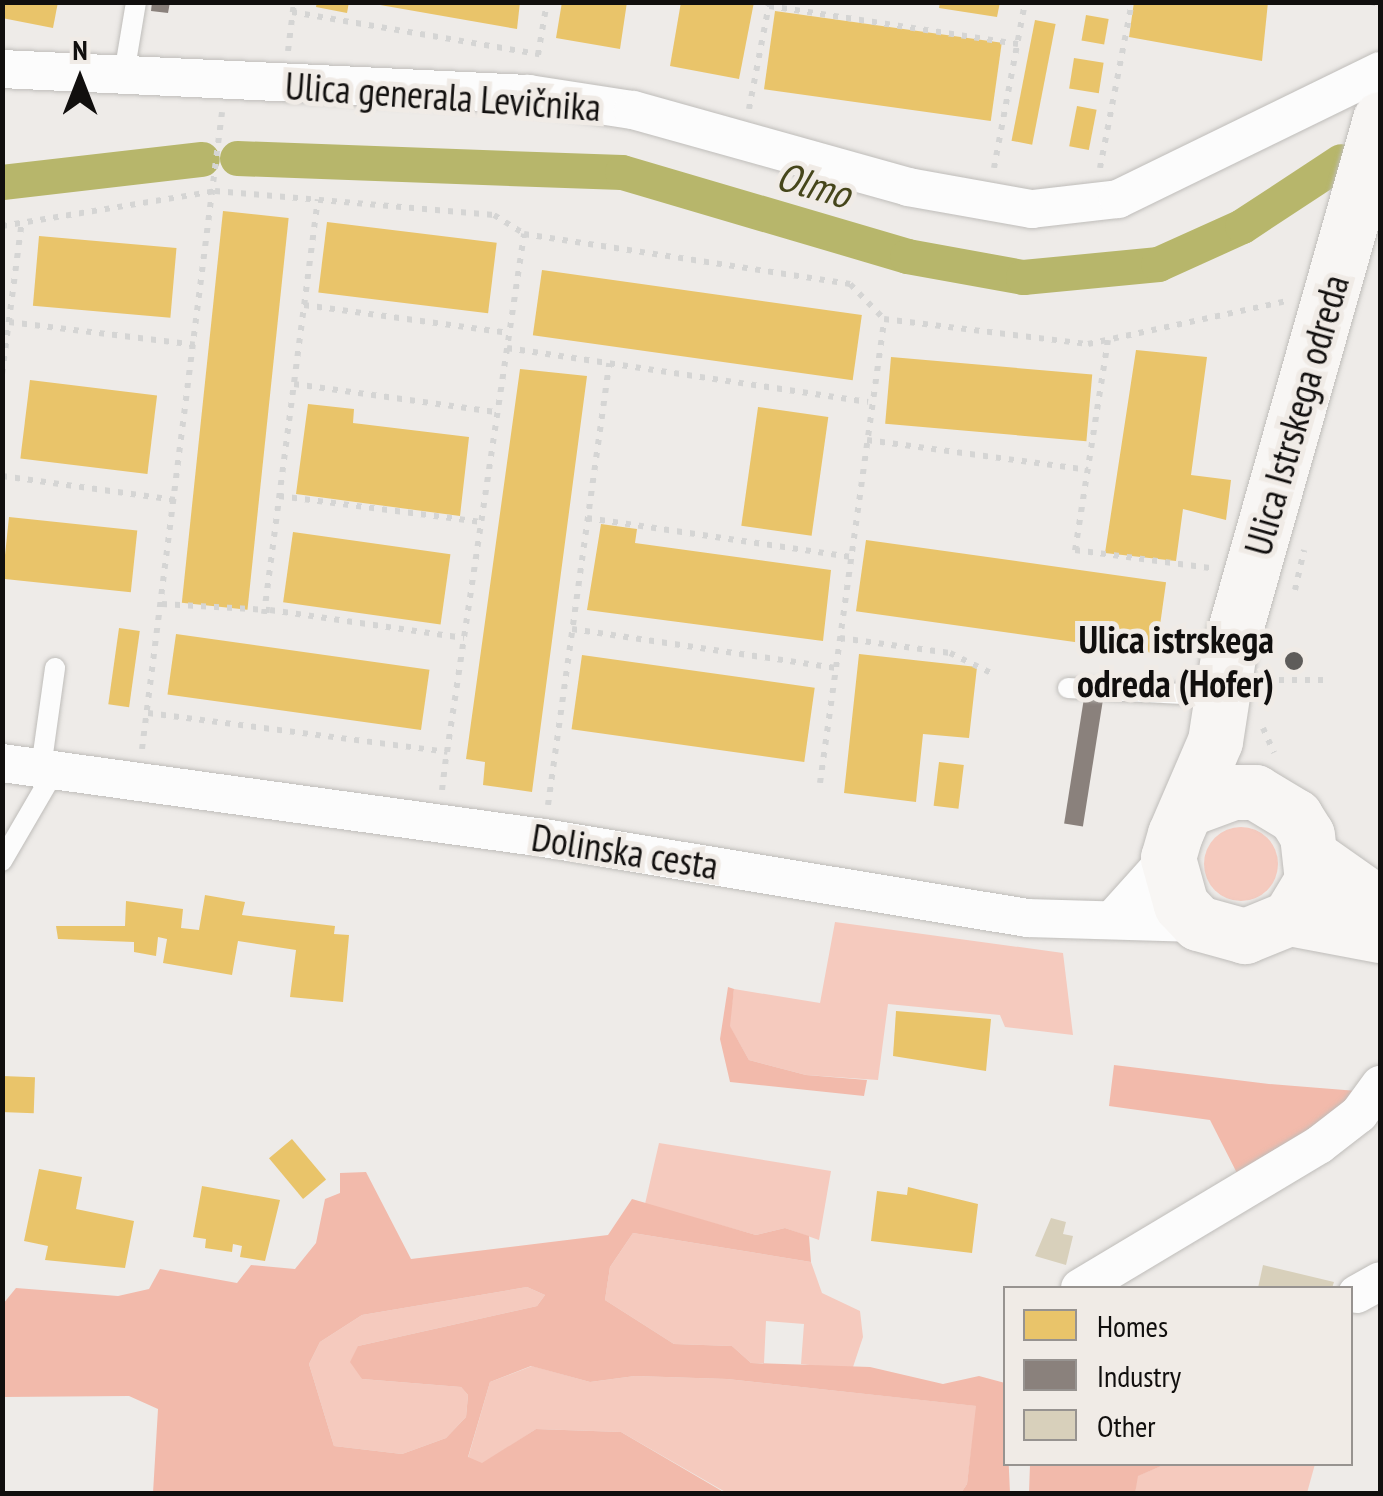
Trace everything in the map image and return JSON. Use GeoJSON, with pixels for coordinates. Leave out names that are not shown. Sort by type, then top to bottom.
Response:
{"type":"FeatureCollection","features":[{"type":"Feature","properties":{"kind":"street","name":"Ulica generala Levičnika"},"geometry":{"type":"LineString","coordinates":[[2,69],[284,86],[528,94],[744,136],[908,187],[1032,209],[1118,199],[1380,71]]}},
{"type":"Feature","properties":{"kind":"street","name":"Ulica Istrskega odreda"},"geometry":{"type":"LineString","coordinates":[[1223,696],[1251,574],[1380,119]]}},
{"type":"Feature","properties":{"kind":"street"},"geometry":{"type":"LineString","coordinates":[[1223,696],[1254,792]]}},
{"type":"Feature","properties":{"kind":"street"},"geometry":{"type":"LineString","coordinates":[[1223,696],[1178,833],[1181,905],[1198,923],[1245,936],[1288,918],[1380,935]]}},
{"type":"Feature","properties":{"kind":"street","name":"Dolinska cesta"},"geometry":{"type":"LineString","coordinates":[[2,763],[544,838],[1026,918],[1115,916],[1198,923]]}},
{"type":"Feature","properties":{"kind":"street"},"geometry":{"type":"LineString","coordinates":[[1115,916],[1178,833],[1233,792],[1254,792],[1295,816],[1312,857],[1312,880],[1288,918]]}},
{"type":"Feature","properties":{"kind":"street"},"geometry":{"type":"LineString","coordinates":[[1312,857],[1380,904]]}},
{"type":"Feature","properties":{"kind":"street"},"geometry":{"type":"LineString","coordinates":[[1083,1286],[1319,1145],[1359,1114],[1380,1085]]}},
{"type":"Feature","properties":{"kind":"lane"},"geometry":{"type":"LineString","coordinates":[[124,74],[136,2]]}},
{"type":"Feature","properties":{"kind":"lane"},"geometry":{"type":"LineString","coordinates":[[2,861],[48,769],[55,668]]}},
{"type":"Feature","properties":{"kind":"lane"},"geometry":{"type":"LineString","coordinates":[[1068,688],[1223,696]]}},
{"type":"Feature","properties":{"kind":"path"},"geometry":{"type":"LineString","coordinates":[[528,94],[548,2]]}},
{"type":"Feature","properties":{"kind":"path"},"geometry":{"type":"LineString","coordinates":[[987,202],[1025,2]]}},
{"type":"Feature","properties":{"kind":"path"},"geometry":{"type":"LineString","coordinates":[[1094,202],[1132,2]]}},
{"type":"Feature","properties":{"kind":"path"},"geometry":{"type":"LineString","coordinates":[[1371,2],[1380,4]]}},
{"type":"Feature","properties":{"kind":"path"},"geometry":{"type":"LineString","coordinates":[[744,136],[769,4],[1018,44]]}},
{"type":"Feature","properties":{"kind":"path"},"geometry":{"type":"LineString","coordinates":[[284,86],[293,7],[539,54]]}},
{"type":"Feature","properties":{"kind":"path"},"geometry":{"type":"LineString","coordinates":[[141,753],[215,191],[225,80]]}},
{"type":"Feature","properties":{"kind":"path"},"geometry":{"type":"LineString","coordinates":[[2,226],[215,191],[494,214],[524,234],[850,284],[884,318],[1088,344],[1332,291]]}},
{"type":"Feature","properties":{"kind":"path"},"geometry":{"type":"LineString","coordinates":[[264,614],[318,200]]}},
{"type":"Feature","properties":{"kind":"path"},"geometry":{"type":"LineString","coordinates":[[2,374],[22,221]]}},
{"type":"Feature","properties":{"kind":"path"},"geometry":{"type":"LineString","coordinates":[[441,797],[524,234]]}},
{"type":"Feature","properties":{"kind":"path"},"geometry":{"type":"LineString","coordinates":[[304,305],[509,333]]}},
{"type":"Feature","properties":{"kind":"path"},"geometry":{"type":"LineString","coordinates":[[820,783],[884,318]]}},
{"type":"Feature","properties":{"kind":"path"},"geometry":{"type":"LineString","coordinates":[[9,322],[195,345]]}},
{"type":"Feature","properties":{"kind":"path"},"geometry":{"type":"LineString","coordinates":[[1108,340],[1075,550],[1251,574]]}},
{"type":"Feature","properties":{"kind":"path"},"geometry":{"type":"LineString","coordinates":[[507,348],[868,402]]}},
{"type":"Feature","properties":{"kind":"path"},"geometry":{"type":"LineString","coordinates":[[566,816],[547,812],[608,363]]}},
{"type":"Feature","properties":{"kind":"path"},"geometry":{"type":"LineString","coordinates":[[294,384],[497,412]]}},
{"type":"Feature","properties":{"kind":"path"},"geometry":{"type":"LineString","coordinates":[[867,440],[1088,470]]}},
{"type":"Feature","properties":{"kind":"path"},"geometry":{"type":"LineString","coordinates":[[2,476],[175,500]]}},
{"type":"Feature","properties":{"kind":"path"},"geometry":{"type":"LineString","coordinates":[[279,496],[481,522]]}},
{"type":"Feature","properties":{"kind":"path"},"geometry":{"type":"LineString","coordinates":[[587,518],[851,557]]}},
{"type":"Feature","properties":{"kind":"path"},"geometry":{"type":"LineString","coordinates":[[162,604],[464,638]]}},
{"type":"Feature","properties":{"kind":"path"},"geometry":{"type":"LineString","coordinates":[[572,628],[836,668]]}},
{"type":"Feature","properties":{"kind":"path"},"geometry":{"type":"LineString","coordinates":[[840,638],[950,653],[992,673]]}},
{"type":"Feature","properties":{"kind":"path"},"geometry":{"type":"LineString","coordinates":[[1223,696],[1324,680]]}},
{"type":"Feature","properties":{"kind":"path"},"geometry":{"type":"LineString","coordinates":[[148,713],[447,752]]}},
{"type":"Feature","properties":{"kind":"shaded area"},"geometry":{"type":"Polygon","coordinates":[[[1241,827],[1267,838],[1278,864],[1267,890],[1241,901],[1215,890],[1204,864],[1215,838],[1241,827]]]}},
{"type":"Feature","properties":{"kind":"shaded area"},"geometry":{"type":"Polygon","coordinates":[[[835,922],[1063,953],[1073,1035],[1005,1027],[1000,1015],[888,1004],[878,1080],[806,1075],[749,1060],[729,1025],[734,989],[820,1003],[835,922]]]}},
{"type":"Feature","properties":{"kind":"shaded area"},"geometry":{"type":"Polygon","coordinates":[[[728,987],[734,989],[730,1026],[749,1060],[806,1075],[867,1080],[864,1096],[730,1082],[720,1039],[728,987]]]}},
{"type":"Feature","properties":{"kind":"shaded area"},"geometry":{"type":"Polygon","coordinates":[[[1114,1065],[1357,1091],[1317,1129],[1240,1179],[1210,1120],[1109,1106],[1114,1065]]]}},
{"type":"Feature","properties":{"kind":"shaded area"},"geometry":{"type":"Polygon","coordinates":[[[659,1143],[831,1171],[819,1240],[785,1228],[756,1235],[645,1204],[659,1143]]]}},
{"type":"Feature","properties":{"kind":"shaded area"},"geometry":{"type":"Polygon","coordinates":[[[366,1172],[411,1259],[608,1235],[632,1199],[756,1235],[785,1228],[809,1236],[811,1262],[633,1233],[610,1267],[605,1300],[674,1344],[732,1346],[751,1363],[870,1367],[943,1384],[979,1376],[1003,1382],[1003,1466],[1009,1466],[1010,1493],[961,1493],[967,1484],[976,1406],[727,1379],[635,1376],[590,1382],[531,1366],[490,1382],[468,1457],[482,1463],[536,1429],[621,1432],[727,1494],[153,1493],[158,1409],[129,1396],[3,1397],[3,1304],[16,1288],[118,1296],[149,1289],[160,1269],[237,1283],[251,1265],[295,1269],[316,1243],[325,1199],[340,1193],[340,1173],[366,1172]],[[527,1287],[362,1315],[320,1342],[309,1364],[334,1446],[402,1454],[446,1438],[466,1417],[468,1395],[461,1387],[362,1379],[350,1362],[358,1346],[537,1306],[545,1295],[527,1287]]]}},
{"type":"Feature","properties":{"kind":"shaded area"},"geometry":{"type":"Polygon","coordinates":[[[633,1233],[811,1262],[822,1293],[860,1311],[863,1337],[852,1370],[801,1364],[804,1324],[766,1321],[764,1363],[751,1363],[732,1346],[674,1344],[605,1300],[610,1267],[633,1233]]]}},
{"type":"Feature","properties":{"kind":"shaded area"},"geometry":{"type":"Polygon","coordinates":[[[527,1287],[545,1295],[537,1306],[358,1346],[362,1379],[461,1387],[468,1395],[466,1417],[446,1438],[402,1454],[334,1446],[309,1364],[320,1342],[362,1315],[527,1287]]]}},
{"type":"Feature","properties":{"kind":"shaded area"},"geometry":{"type":"Polygon","coordinates":[[[532,1366],[590,1382],[635,1376],[727,1379],[977,1406],[967,1484],[961,1493],[727,1493],[621,1432],[536,1429],[482,1464],[468,1458],[490,1382],[532,1366]]]}},
{"type":"Feature","properties":{"kind":"shaded area"},"geometry":{"type":"Polygon","coordinates":[[[1030,1466],[1161,1466],[1138,1476],[1135,1494],[1029,1493],[1030,1466]]]}},
{"type":"Feature","properties":{"kind":"shaded area"},"geometry":{"type":"Polygon","coordinates":[[[1161,1466],[1314,1466],[1307,1493],[1135,1494],[1137,1476],[1161,1466]]]}},
{"type":"Feature","properties":{"kind":"building: Homes"},"geometry":{"type":"Polygon","coordinates":[[[2,2],[58,2],[53,28],[2,18],[2,2]]]}},
{"type":"Feature","properties":{"kind":"building: Homes"},"geometry":{"type":"Polygon","coordinates":[[[317,2],[349,2],[347,13],[316,7],[317,2]]]}},
{"type":"Feature","properties":{"kind":"building: Homes"},"geometry":{"type":"Polygon","coordinates":[[[363,2],[520,2],[517,29],[363,2]]]}},
{"type":"Feature","properties":{"kind":"building: Homes"},"geometry":{"type":"Polygon","coordinates":[[[562,2],[627,2],[620,49],[556,38],[562,2]]]}},
{"type":"Feature","properties":{"kind":"building: Homes"},"geometry":{"type":"Polygon","coordinates":[[[681,2],[754,2],[739,79],[670,66],[681,2]]]}},
{"type":"Feature","properties":{"kind":"building: Homes"},"geometry":{"type":"Polygon","coordinates":[[[940,2],[1000,2],[997,17],[939,8],[940,2]]]}},
{"type":"Feature","properties":{"kind":"building: Homes"},"geometry":{"type":"Polygon","coordinates":[[[1134,2],[1268,2],[1262,61],[1129,37],[1134,2]]]}},
{"type":"Feature","properties":{"kind":"building: Homes"},"geometry":{"type":"Polygon","coordinates":[[[775,11],[1002,43],[991,121],[764,89],[775,11]]]}},
{"type":"Feature","properties":{"kind":"building: Homes"},"geometry":{"type":"Polygon","coordinates":[[[1086,15],[1109,19],[1104,45],[1081,41],[1086,15]]]}},
{"type":"Feature","properties":{"kind":"building: Homes"},"geometry":{"type":"Polygon","coordinates":[[[1035,20],[1056,24],[1032,145],[1012,141],[1035,20]]]}},
{"type":"Feature","properties":{"kind":"building: Homes"},"geometry":{"type":"Polygon","coordinates":[[[1074,58],[1104,63],[1099,93],[1069,89],[1074,58]]]}},
{"type":"Feature","properties":{"kind":"building: Homes"},"geometry":{"type":"Polygon","coordinates":[[[1077,106],[1097,110],[1089,150],[1069,146],[1077,106]]]}},
{"type":"Feature","properties":{"kind":"building: Homes"},"geometry":{"type":"Polygon","coordinates":[[[223,211],[289,218],[247,610],[182,603],[223,211]]]}},
{"type":"Feature","properties":{"kind":"building: Homes"},"geometry":{"type":"Polygon","coordinates":[[[327,222],[497,243],[488,313],[318,292],[327,222]]]}},
{"type":"Feature","properties":{"kind":"building: Homes"},"geometry":{"type":"Polygon","coordinates":[[[39,236],[176,248],[170,318],[33,306],[39,236]]]}},
{"type":"Feature","properties":{"kind":"building: Homes"},"geometry":{"type":"Polygon","coordinates":[[[542,270],[862,315],[853,380],[533,335],[542,270]]]}},
{"type":"Feature","properties":{"kind":"building: Homes"},"geometry":{"type":"Polygon","coordinates":[[[1136,350],[1207,357],[1191,475],[1231,480],[1226,520],[1183,509],[1176,561],[1105,553],[1136,350]]]}},
{"type":"Feature","properties":{"kind":"building: Homes"},"geometry":{"type":"Polygon","coordinates":[[[891,357],[1092,375],[1086,441],[885,424],[891,357]]]}},
{"type":"Feature","properties":{"kind":"building: Homes"},"geometry":{"type":"Polygon","coordinates":[[[520,369],[587,376],[532,792],[483,785],[485,762],[466,759],[520,369]]]}},
{"type":"Feature","properties":{"kind":"building: Homes"},"geometry":{"type":"Polygon","coordinates":[[[30,380],[157,396],[147,474],[20,458],[30,380]]]}},
{"type":"Feature","properties":{"kind":"building: Homes"},"geometry":{"type":"Polygon","coordinates":[[[308,404],[354,409],[353,423],[469,437],[460,516],[296,494],[308,404]]]}},
{"type":"Feature","properties":{"kind":"building: Homes"},"geometry":{"type":"Polygon","coordinates":[[[758,407],[828,417],[812,536],[741,526],[758,407]]]}},
{"type":"Feature","properties":{"kind":"building: Homes"},"geometry":{"type":"Polygon","coordinates":[[[9,517],[137,530],[131,592],[3,579],[9,517]]]}},
{"type":"Feature","properties":{"kind":"building: Homes"},"geometry":{"type":"Polygon","coordinates":[[[601,524],[637,529],[635,543],[831,570],[823,641],[587,610],[601,524]]]}},
{"type":"Feature","properties":{"kind":"building: Homes"},"geometry":{"type":"Polygon","coordinates":[[[293,532],[450,554],[441,624],[283,602],[293,532]]]}},
{"type":"Feature","properties":{"kind":"building: Homes"},"geometry":{"type":"Polygon","coordinates":[[[866,540],[1166,582],[1156,653],[856,611],[866,540]]]}},
{"type":"Feature","properties":{"kind":"building: Homes"},"geometry":{"type":"Polygon","coordinates":[[[119,628],[140,631],[129,707],[108,704],[119,628]]]}},
{"type":"Feature","properties":{"kind":"building: Homes"},"geometry":{"type":"Polygon","coordinates":[[[176,634],[430,670],[421,730],[168,694],[176,634]]]}},
{"type":"Feature","properties":{"kind":"building: Homes"},"geometry":{"type":"Polygon","coordinates":[[[859,654],[977,667],[969,738],[923,734],[916,802],[844,793],[859,654]]]}},
{"type":"Feature","properties":{"kind":"building: Homes"},"geometry":{"type":"Polygon","coordinates":[[[582,655],[815,688],[804,762],[572,729],[582,655]]]}},
{"type":"Feature","properties":{"kind":"building: Homes"},"geometry":{"type":"Polygon","coordinates":[[[939,762],[964,765],[958,809],[934,806],[939,762]]]}},
{"type":"Feature","properties":{"kind":"building: Homes"},"geometry":{"type":"Polygon","coordinates":[[[205,895],[245,902],[242,915],[335,926],[334,934],[349,935],[343,1002],[290,997],[296,950],[238,941],[232,975],[163,963],[167,939],[158,937],[156,956],[134,952],[134,942],[58,939],[56,926],[125,926],[126,901],[183,909],[181,928],[199,930],[205,895]]]}},
{"type":"Feature","properties":{"kind":"building: Homes"},"geometry":{"type":"Polygon","coordinates":[[[896,1011],[991,1019],[986,1071],[893,1056],[896,1011]]]}},
{"type":"Feature","properties":{"kind":"building: Homes"},"geometry":{"type":"Polygon","coordinates":[[[2,1076],[35,1077],[34,1113],[2,1112],[2,1076]]]}},
{"type":"Feature","properties":{"kind":"building: Homes"},"geometry":{"type":"Polygon","coordinates":[[[292,1139],[326,1180],[303,1199],[269,1158],[292,1139]]]}},
{"type":"Feature","properties":{"kind":"building: Homes"},"geometry":{"type":"Polygon","coordinates":[[[39,1169],[82,1177],[76,1209],[134,1221],[125,1268],[45,1260],[48,1246],[24,1241],[39,1169]]]}},
{"type":"Feature","properties":{"kind":"building: Homes"},"geometry":{"type":"Polygon","coordinates":[[[202,1186],[280,1200],[265,1261],[240,1257],[242,1246],[233,1244],[232,1252],[205,1248],[206,1239],[193,1237],[202,1186]]]}},
{"type":"Feature","properties":{"kind":"building: Homes"},"geometry":{"type":"Polygon","coordinates":[[[908,1187],[978,1204],[972,1253],[871,1241],[877,1191],[907,1195],[908,1187]]]}},
{"type":"Feature","properties":{"kind":"building: Industry"},"geometry":{"type":"Polygon","coordinates":[[[152,2],[170,2],[168,13],[151,11],[152,2]]]}},
{"type":"Feature","properties":{"kind":"building: Industry"},"geometry":{"type":"Polygon","coordinates":[[[1084,698],[1103,701],[1083,826],[1064,823],[1084,698]]]}},
{"type":"Feature","properties":{"kind":"building: Other"},"geometry":{"type":"Polygon","coordinates":[[[1051,1218],[1066,1222],[1063,1234],[1073,1236],[1066,1265],[1035,1256],[1051,1218]]]}},
{"type":"Feature","properties":{"kind":"building: Other"},"geometry":{"type":"Polygon","coordinates":[[[1263,1265],[1334,1282],[1333,1286],[1258,1286],[1263,1265]]]}},
{"type":"Feature","properties":{"kind":"waterway","name":"Olmo"},"geometry":{"type":"LineString","coordinates":[[237,158],[622,172],[907,256],[1023,277],[1158,264],[1242,226],[1341,161]]}},
{"type":"Feature","properties":{"kind":"waterway"},"geometry":{"type":"LineString","coordinates":[[2,182],[202,159]]}},
{"type":"Feature","properties":{"kind":"place","name":"Ulica istrskega odreda (Hofer)"},"geometry":{"type":"Point","coordinates":[1294,661]}}]}
